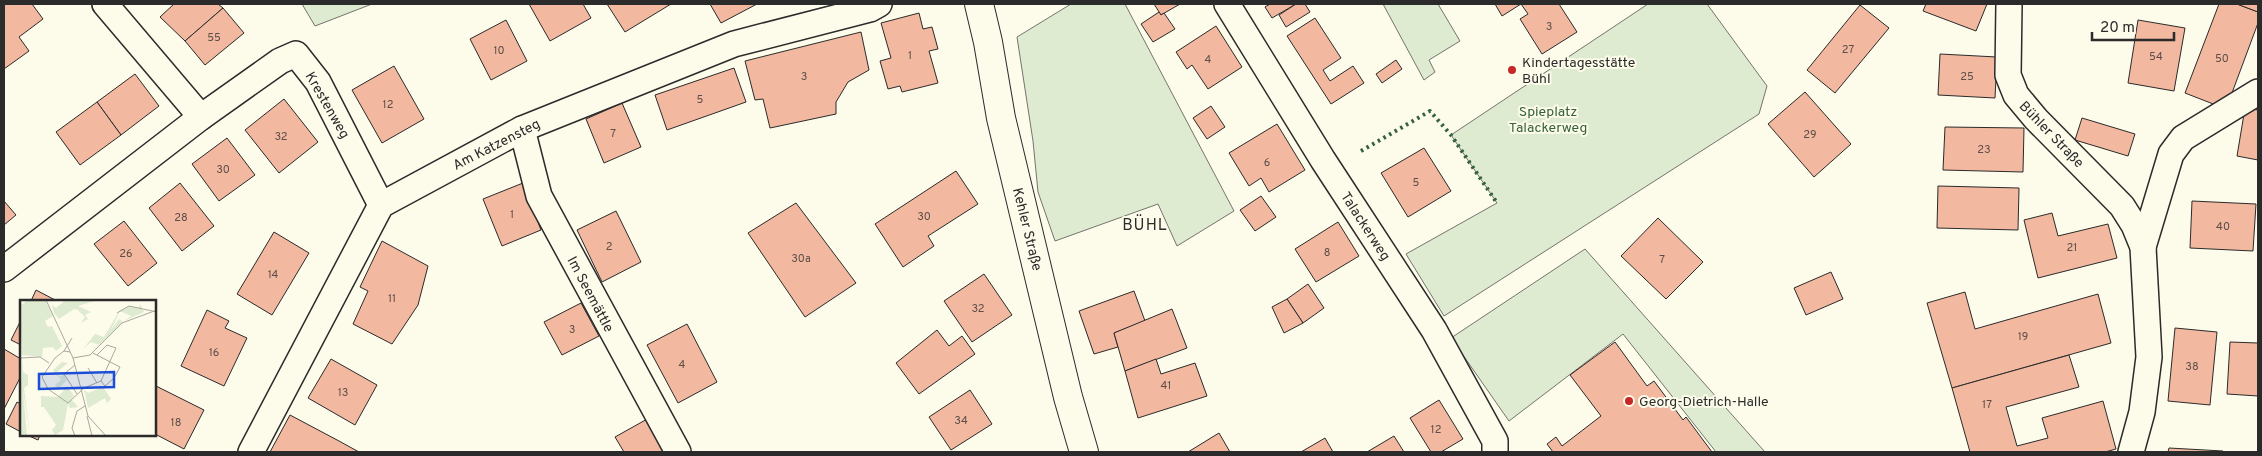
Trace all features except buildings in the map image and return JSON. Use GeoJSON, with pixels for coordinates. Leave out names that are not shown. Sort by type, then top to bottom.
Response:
{"type":"FeatureCollection","features":[{"type":"Feature","properties":{"kind":"main road","name":"Kehler Straße"},"geometry":{"type":"LineString","coordinates":[[979,4],[988,42],[1001,118],[1068,398],[1084,452]]}},
{"type":"Feature","properties":{"kind":"street"},"geometry":{"type":"LineString","coordinates":[[105,4],[201,117]]}},
{"type":"Feature","properties":{"kind":"street","name":"Am Katzensteg"},"geometry":{"type":"LineString","coordinates":[[381,205],[522,129],[734,44],[870,9],[879,4]]}},
{"type":"Feature","properties":{"kind":"street","name":"Talackerweg"},"geometry":{"type":"LineString","coordinates":[[1227,4],[1323,160],[1434,330],[1495,442],[1495,452]]}},
{"type":"Feature","properties":{"kind":"street","name":"Bühler Straße"},"geometry":{"type":"LineString","coordinates":[[2009,4],[2008,75],[2016,95],[2122,206],[2134,225],[2143,247],[2149,358],[2142,412],[2131,452]]}},
{"type":"Feature","properties":{"kind":"street","name":"Krestenweg"},"geometry":{"type":"LineString","coordinates":[[4,269],[201,117],[280,61],[296,54],[318,82],[381,205]]}},
{"type":"Feature","properties":{"kind":"street","name":"Bühler Straße"},"geometry":{"type":"LineString","coordinates":[[2143,247],[2171,154],[2183,138],[2258,92]]}},
{"type":"Feature","properties":{"kind":"street","name":"Im Seemättle"},"geometry":{"type":"LineString","coordinates":[[522,129],[539,196],[678,452]]}},
{"type":"Feature","properties":{"kind":"street"},"geometry":{"type":"LineString","coordinates":[[251,452],[381,205]]}},
{"type":"Feature","properties":{"kind":"green space"},"geometry":{"type":"Polygon","coordinates":[[[302,4],[372,4],[315,26],[302,4]]]}},
{"type":"Feature","properties":{"kind":"green space"},"geometry":{"type":"Polygon","coordinates":[[[1071,4],[1125,4],[1234,211],[1177,246],[1158,204],[1055,241],[1038,192],[1033,141],[1017,37],[1071,4]]]}},
{"type":"Feature","properties":{"kind":"green space"},"geometry":{"type":"Polygon","coordinates":[[[1383,4],[1438,4],[1460,41],[1429,60],[1435,72],[1424,80],[1383,4]]]}},
{"type":"Feature","properties":{"kind":"green space","name":"Spieplatz Talackerweg"},"geometry":{"type":"Polygon","coordinates":[[[1648,4],[1707,4],[1767,86],[1759,114],[1444,316],[1406,254],[1497,203],[1451,135],[1648,4]]]}},
{"type":"Feature","properties":{"kind":"green space"},"geometry":{"type":"Polygon","coordinates":[[[1585,249],[1765,452],[1716,452],[1623,334],[1509,421],[1451,338],[1585,249]]]}},
{"type":"Feature","properties":{"kind":"hedge"},"geometry":{"type":"LineString","coordinates":[[1361,151],[1430,111],[1451,135],[1497,203]]}},
{"type":"Feature","properties":{"kind":"place","name":"Kindertagesstätte Bühl"},"geometry":{"type":"Point","coordinates":[1512,70]}},
{"type":"Feature","properties":{"kind":"place","name":"Georg-Dietrich-Halle"},"geometry":{"type":"Point","coordinates":[1629,401]}},
{"type":"Feature","properties":{"kind":"district","name":"BÜHL"},"geometry":{"type":"Point","coordinates":[1145,224]}}]}
